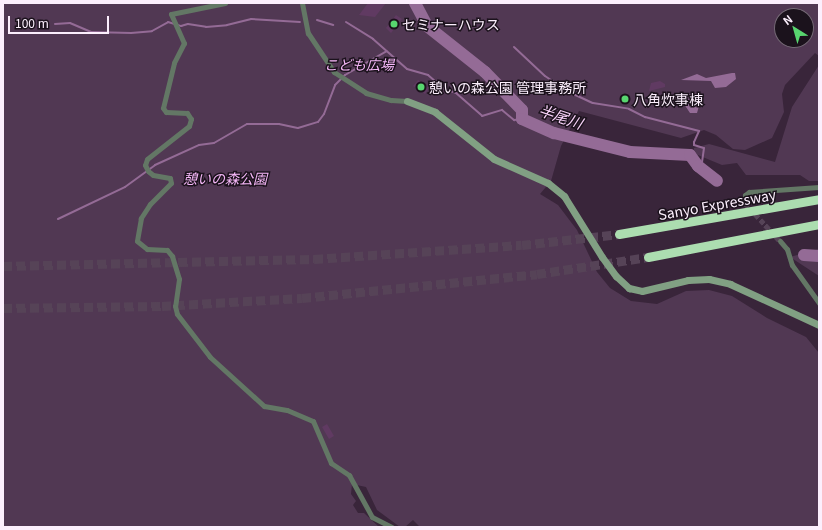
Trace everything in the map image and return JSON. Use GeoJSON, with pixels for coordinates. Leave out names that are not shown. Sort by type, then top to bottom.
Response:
{"type":"FeatureCollection","features":[{"type":"Feature","properties":{"kind":"highway","name":"Sanyo Expressway"},"geometry":{"type":"LineString","coordinates":[[619,234],[819,199]]}},
{"type":"Feature","properties":{"kind":"highway"},"geometry":{"type":"LineString","coordinates":[[648,257],[819,224]]}},
{"type":"Feature","properties":{"kind":"street"},"geometry":{"type":"LineString","coordinates":[[224,3],[171,14],[184,43],[174,63],[163,108],[166,112],[188,113],[191,119],[189,126],[147,158],[145,165],[148,171],[152,175],[170,178],[171,183],[150,204],[141,218],[137,241],[147,249],[167,250],[172,256],[179,280],[175,301],[177,314],[210,357],[264,406],[287,410],[313,421],[331,463],[349,475],[372,517],[392,527]]}},
{"type":"Feature","properties":{"kind":"street"},"geometry":{"type":"LineString","coordinates":[[302,3],[308,33],[319,52],[338,75],[366,93],[391,100],[407,101],[435,112],[494,159],[548,183],[564,196],[602,257],[616,276],[629,288],[642,291],[688,280],[709,279],[730,284],[819,325]]}},
{"type":"Feature","properties":{"kind":"street"},"geometry":{"type":"LineString","coordinates":[[745,203],[745,195],[749,192],[819,186]]}},
{"type":"Feature","properties":{"kind":"street"},"geometry":{"type":"LineString","coordinates":[[780,241],[788,249],[792,265],[819,303]]}},
{"type":"Feature","properties":{"kind":"green space"},"geometry":{"type":"Polygon","coordinates":[[[3,3],[819,3],[819,56],[815,53],[785,85],[782,94],[784,112],[772,138],[745,150],[733,149],[716,135],[704,130],[681,138],[579,111],[561,146],[551,181],[540,194],[558,205],[577,230],[597,272],[610,288],[631,301],[657,304],[686,291],[709,290],[732,296],[767,318],[806,337],[819,353],[819,527],[420,527],[413,520],[405,527],[400,527],[377,510],[366,487],[352,484],[351,494],[356,501],[353,505],[358,513],[364,513],[379,527],[3,527],[3,3]]]}},
{"type":"Feature","properties":{"kind":"green space"},"geometry":{"type":"Polygon","coordinates":[[[819,65],[819,181],[809,181],[800,175],[746,175],[737,163],[722,165],[693,153],[694,148],[709,144],[775,162],[792,107],[819,65]]]}},
{"type":"Feature","properties":{"kind":"green space"},"geometry":{"type":"Polygon","coordinates":[[[819,249],[819,276],[790,257],[819,249]]]}},
{"type":"Feature","properties":{"kind":"shaded area"},"geometry":{"type":"Polygon","coordinates":[[[735,73],[736,79],[726,87],[715,88],[711,81],[681,80],[697,74],[706,78],[735,73]]]}},
{"type":"Feature","properties":{"kind":"shaded area"},"geometry":{"type":"Polygon","coordinates":[[[697,93],[701,99],[697,113],[690,113],[684,104],[666,101],[668,98],[697,93]]]}},
{"type":"Feature","properties":{"kind":"building"},"geometry":{"type":"Polygon","coordinates":[[[368,3],[386,3],[375,17],[359,15],[368,3]]]}},
{"type":"Feature","properties":{"kind":"building","name":"セミナーハウス"},"geometry":{"type":"Polygon","coordinates":[[[396,15],[402,19],[391,33],[386,28],[396,15]]]}},
{"type":"Feature","properties":{"kind":"building","name":"憩いの森公園 管理事務所"},"geometry":{"type":"Polygon","coordinates":[[[418,80],[429,88],[425,94],[413,86],[418,80]]]}},
{"type":"Feature","properties":{"kind":"building"},"geometry":{"type":"Polygon","coordinates":[[[660,81],[665,84],[665,87],[649,91],[651,83],[660,81]]]}},
{"type":"Feature","properties":{"kind":"building","name":"八角炊事棟"},"geometry":{"type":"Polygon","coordinates":[[[623,94],[627,94],[629,95],[629,103],[623,104],[620,101],[620,97],[623,94]]]}},
{"type":"Feature","properties":{"kind":"building"},"geometry":{"type":"Polygon","coordinates":[[[327,424],[334,436],[329,439],[322,427],[327,424]]]}},
{"type":"Feature","properties":{"kind":"waterway","name":"半尾川"},"geometry":{"type":"LineString","coordinates":[[415,3],[427,26],[485,72],[522,110],[522,119],[554,133],[630,152],[690,155],[698,166],[717,181]]}},
{"type":"Feature","properties":{"kind":"waterway"},"geometry":{"type":"LineString","coordinates":[[55,24],[70,23],[91,32],[131,33],[152,31],[168,22],[181,26],[188,24],[206,27],[227,25],[251,19],[300,22]]}},
{"type":"Feature","properties":{"kind":"waterway"},"geometry":{"type":"LineString","coordinates":[[317,20],[333,25]]}},
{"type":"Feature","properties":{"kind":"waterway"},"geometry":{"type":"LineString","coordinates":[[346,22],[373,39],[407,69],[428,75],[444,89],[456,93],[482,116],[502,110],[514,120],[522,119]]}},
{"type":"Feature","properties":{"kind":"waterway"},"geometry":{"type":"LineString","coordinates":[[514,47],[545,76],[569,92],[593,103],[629,109],[645,117],[699,131],[694,145],[704,148],[702,163],[704,171]]}},
{"type":"Feature","properties":{"kind":"waterway"},"geometry":{"type":"LineString","coordinates":[[58,219],[125,187],[155,165],[199,145],[214,143],[247,124],[279,124],[298,128],[318,122],[324,114],[335,85],[345,75],[387,51]]}},
{"type":"Feature","properties":{"kind":"waterway","name":"半尾川"},"geometry":{"type":"LineString","coordinates":[[804,255],[819,256]]}},
{"type":"Feature","properties":{"kind":"tunnel"},"geometry":{"type":"LineString","coordinates":[[745,203],[780,241]]}},
{"type":"Feature","properties":{"kind":"tunnel"},"geometry":{"type":"LineString","coordinates":[[3,266],[314,259],[522,245],[619,234]]}},
{"type":"Feature","properties":{"kind":"tunnel"},"geometry":{"type":"LineString","coordinates":[[3,308],[162,306],[302,298],[537,274],[648,257]]}},
{"type":"Feature","properties":{"kind":"place","name":"セミナーハウス"},"geometry":{"type":"Point","coordinates":[394,24]}},
{"type":"Feature","properties":{"kind":"place","name":"憩いの森公園 管理事務所"},"geometry":{"type":"Point","coordinates":[421,87]}},
{"type":"Feature","properties":{"kind":"place","name":"八角炊事棟"},"geometry":{"type":"Point","coordinates":[625,99]}},
{"type":"Feature","properties":{"kind":"park label","name":"こども広場"},"geometry":{"type":"Point","coordinates":[359,64]}},
{"type":"Feature","properties":{"kind":"park label","name":"憩いの森公園"},"geometry":{"type":"Point","coordinates":[225,178]}}]}
